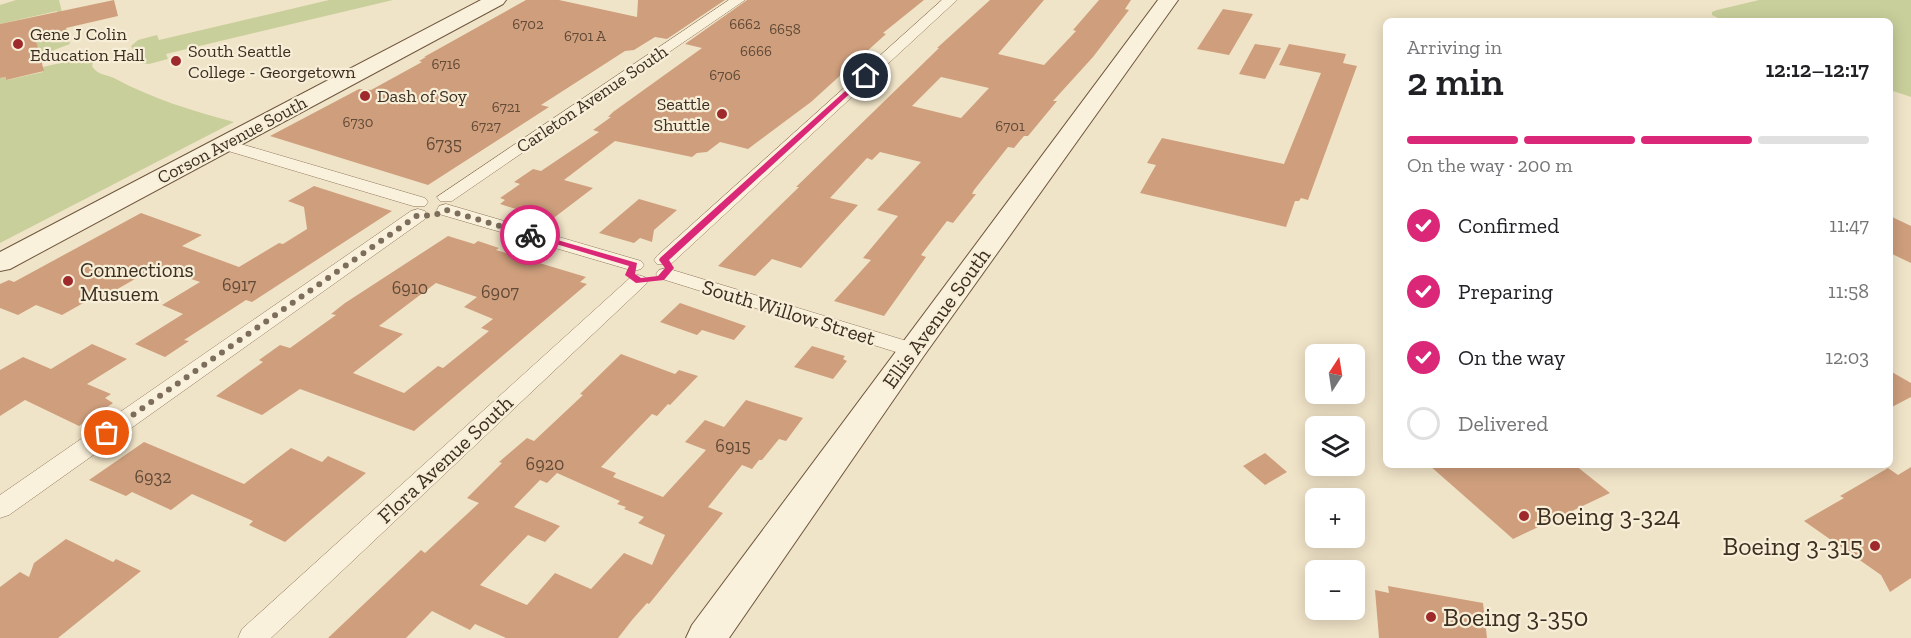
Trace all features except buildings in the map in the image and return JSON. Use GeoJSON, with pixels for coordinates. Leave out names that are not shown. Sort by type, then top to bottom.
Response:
{"type":"FeatureCollection","features":[{"type":"Feature","properties":{"kind":"street","name":"Corson Avenue South"},"geometry":{"type":"LineString","coordinates":[[0,263],[496,0]]}},
{"type":"Feature","properties":{"kind":"street","name":"Carleton Avenue South"},"geometry":{"type":"LineString","coordinates":[[446,204],[738,0]]}},
{"type":"Feature","properties":{"kind":"street"},"geometry":{"type":"LineString","coordinates":[[0,508],[432,197],[656,280],[665,267],[950,0]]}},
{"type":"Feature","properties":{"kind":"street","name":"Ellis Avenue South"},"geometry":{"type":"LineString","coordinates":[[706,638],[912,350],[1168,0]]}},
{"type":"Feature","properties":{"kind":"street"},"geometry":{"type":"LineString","coordinates":[[224,144],[418,209]]}},
{"type":"Feature","properties":{"kind":"street","name":"South Willow Street"},"geometry":{"type":"LineString","coordinates":[[665,267],[912,350]]}},
{"type":"Feature","properties":{"kind":"street","name":"Flora Avenue South"},"geometry":{"type":"LineString","coordinates":[[252,638],[636,273]]}},
{"type":"Feature","properties":{"kind":"green space"},"geometry":{"type":"Polygon","coordinates":[[[16,0],[59,0],[66,28],[62,29],[57,11],[0,24],[0,5],[16,0]]]}},
{"type":"Feature","properties":{"kind":"green space"},"geometry":{"type":"Polygon","coordinates":[[[329,0],[393,0],[166,54],[168,59],[149,64],[140,63],[131,46],[138,40],[157,35],[159,40],[329,0]]]}},
{"type":"Feature","properties":{"kind":"green space"},"geometry":{"type":"Polygon","coordinates":[[[1759,0],[1911,0],[1911,97],[1893,91],[1893,18],[1718,18],[1712,15],[1712,12],[1759,0]]]}},
{"type":"Feature","properties":{"kind":"green space"},"geometry":{"type":"Polygon","coordinates":[[[67,31],[70,44],[54,50],[54,55],[47,57],[48,59],[29,63],[34,42],[57,37],[57,33],[67,31]]]}},
{"type":"Feature","properties":{"kind":"green space"},"geometry":{"type":"Polygon","coordinates":[[[95,55],[92,66],[100,73],[174,104],[234,122],[0,243],[0,78],[6,77],[7,80],[43,72],[43,67],[95,55]]]}},
{"type":"Feature","properties":{"kind":"way so far"},"geometry":{"type":"LineString","coordinates":[[107,433],[418,215],[433,216],[446,210],[530,235]]}},
{"type":"Feature","properties":{"kind":"place","name":"Gene J Colin Education Hall"},"geometry":{"type":"Point","coordinates":[18,44]}},
{"type":"Feature","properties":{"kind":"place","name":"South Seattle College - Georgetown"},"geometry":{"type":"Point","coordinates":[176,61]}},
{"type":"Feature","properties":{"kind":"place","name":"Dash of Soy"},"geometry":{"type":"Point","coordinates":[365,96]}},
{"type":"Feature","properties":{"kind":"place","name":"Seattle Shuttle"},"geometry":{"type":"Point","coordinates":[722,114]}},
{"type":"Feature","properties":{"kind":"place","name":"Connections Musuem"},"geometry":{"type":"Point","coordinates":[68,281]}},
{"type":"Feature","properties":{"kind":"place","name":"Boeing 3-324"},"geometry":{"type":"Point","coordinates":[1524,516]}},
{"type":"Feature","properties":{"kind":"place","name":"Boeing 3-315"},"geometry":{"type":"Point","coordinates":[1875,546]}},
{"type":"Feature","properties":{"kind":"place","name":"Boeing 3-350"},"geometry":{"type":"Point","coordinates":[1431,617]}},
{"type":"Feature","properties":{"kind":"route"},"geometry":{"type":"LineString","coordinates":[[530,235],[634,265],[630,275],[635,280],[650,282],[661,278],[670,268],[664,260],[866,76]]}}]}
